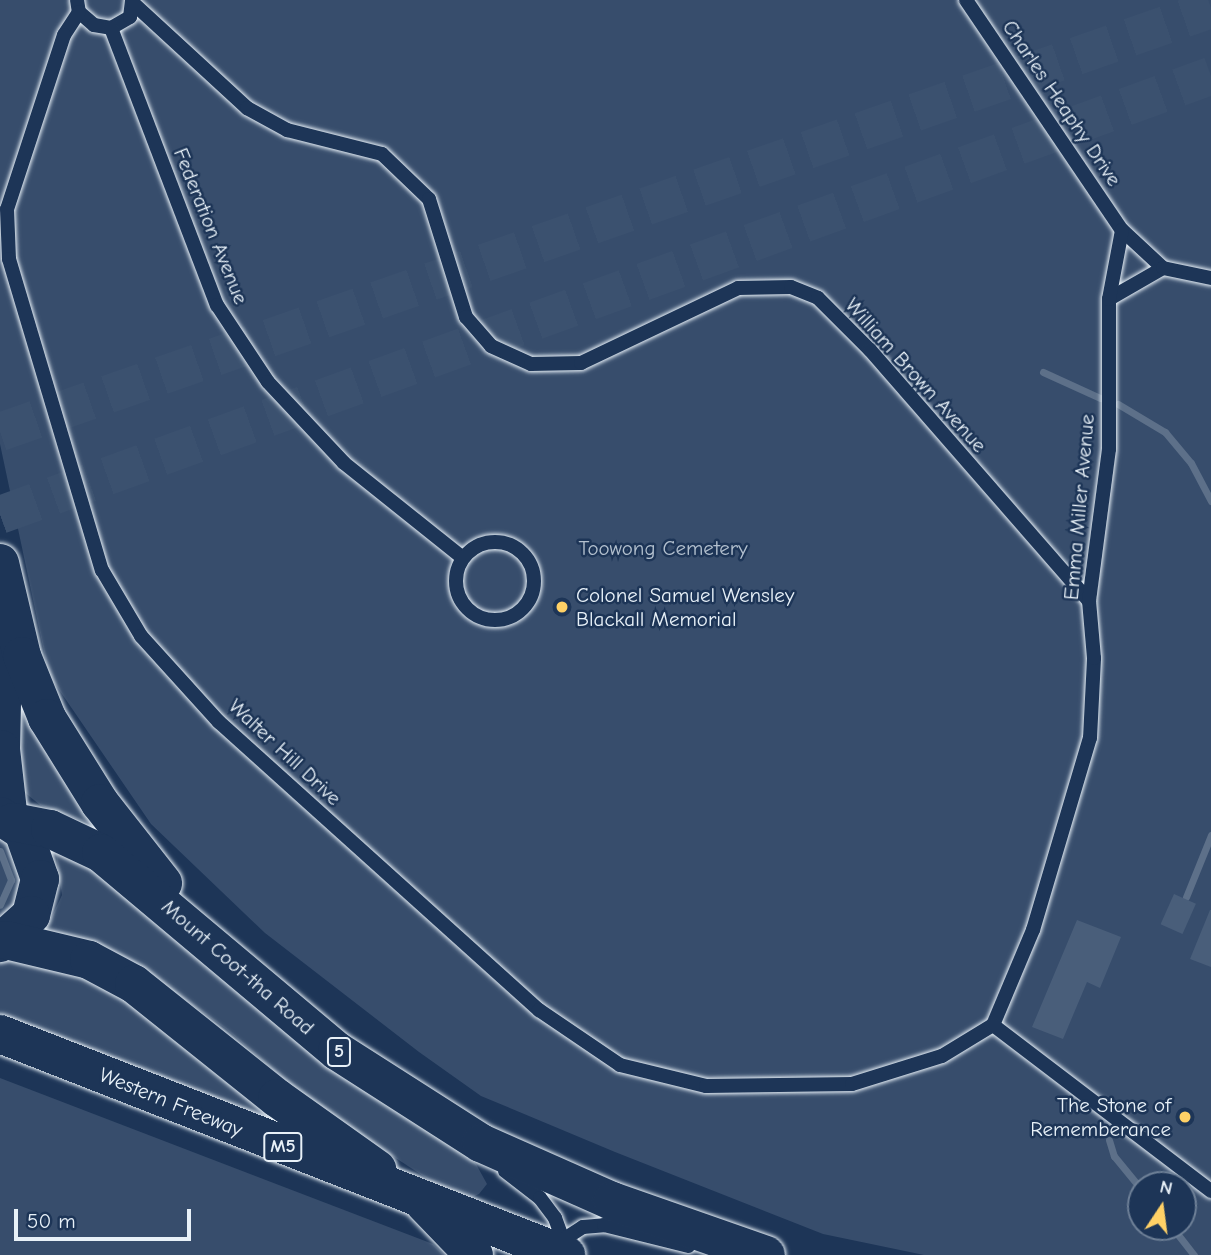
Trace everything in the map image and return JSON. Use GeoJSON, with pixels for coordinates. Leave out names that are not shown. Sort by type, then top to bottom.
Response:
{"type":"FeatureCollection","features":[{"type":"Feature","properties":{"kind":"main road"},"geometry":{"type":"LineString","coordinates":[[0,565],[4,620],[1,749],[7,819],[34,854],[39,890],[31,915],[3,941]]}},
{"type":"Feature","properties":{"kind":"main road"},"geometry":{"type":"LineString","coordinates":[[0,565],[22,656],[52,727],[100,803],[208,944]]}},
{"type":"Feature","properties":{"kind":"main road","name":"Mount Coot-tha Road"},"geometry":{"type":"LineString","coordinates":[[7,819],[50,829],[101,853],[337,1051],[481,1143],[612,1201],[766,1255]]}},
{"type":"Feature","properties":{"kind":"main road"},"geometry":{"type":"LineString","coordinates":[[3,941],[78,956],[134,984],[277,1098],[422,1202],[474,1255]]}},
{"type":"Feature","properties":{"kind":"main road","name":"Western Freeway"},"geometry":{"type":"LineString","coordinates":[[0,1034],[422,1202]]}},
{"type":"Feature","properties":{"kind":"main road"},"geometry":{"type":"LineString","coordinates":[[422,1202],[558,1250]]}},
{"type":"Feature","properties":{"kind":"lane","name":"Charles Heaphy Drive"},"geometry":{"type":"LineString","coordinates":[[966,0],[1122,230],[1163,268]]}},
{"type":"Feature","properties":{"kind":"lane"},"geometry":{"type":"LineString","coordinates":[[78,6],[94,25],[111,28],[130,17],[133,2]]}},
{"type":"Feature","properties":{"kind":"lane","name":"William Brown Avenue"},"geometry":{"type":"LineString","coordinates":[[133,2],[247,108],[287,130],[382,154],[429,198],[466,317],[491,346],[531,364],[581,363],[738,288],[791,287],[818,298],[870,350],[1089,601]]}},
{"type":"Feature","properties":{"kind":"lane","name":"Walter Hill Drive"},"geometry":{"type":"LineString","coordinates":[[78,6],[64,35],[7,209],[9,259],[102,570],[141,636],[219,722],[539,1010],[620,1065],[706,1086],[852,1084],[942,1056],[993,1025]]}},
{"type":"Feature","properties":{"kind":"lane","name":"Federation Avenue"},"geometry":{"type":"LineString","coordinates":[[111,28],[216,305],[268,382],[344,463],[463,558]]}},
{"type":"Feature","properties":{"kind":"lane","name":"Emma Miller Avenue"},"geometry":{"type":"LineString","coordinates":[[993,1025],[1033,930],[1090,738],[1094,658],[1089,601],[1109,449],[1109,299],[1122,230]]}},
{"type":"Feature","properties":{"kind":"lane"},"geometry":{"type":"LineString","coordinates":[[1109,299],[1163,268],[1211,278]]}},
{"type":"Feature","properties":{"kind":"lane"},"geometry":{"type":"LineString","coordinates":[[485,543],[511,545],[530,564],[533,590],[528,601],[510,618],[497,621],[473,614],[458,595],[455,582],[463,558],[485,543]]}},
{"type":"Feature","properties":{"kind":"lane"},"geometry":{"type":"LineString","coordinates":[[993,1025],[1211,1191]]}},
{"type":"Feature","properties":{"kind":"lane"},"geometry":{"type":"LineString","coordinates":[[481,1143],[495,1164],[540,1198],[558,1250],[583,1227],[604,1225],[723,1255]]}},
{"type":"Feature","properties":{"kind":"green space","name":"Toowong Cemetery"},"geometry":{"type":"Polygon","coordinates":[[[0,0],[1211,0],[1211,1255],[924,1255],[823,1234],[481,1096],[419,1052],[265,933],[151,824],[49,675],[0,444],[0,0]]]}},
{"type":"Feature","properties":{"kind":"green space"},"geometry":{"type":"Polygon","coordinates":[[[12,670],[108,830],[40,805],[23,791],[12,670]]]}},
{"type":"Feature","properties":{"kind":"green space"},"geometry":{"type":"Polygon","coordinates":[[[0,835],[22,870],[18,900],[0,921],[0,835]]]}},
{"type":"Feature","properties":{"kind":"green space"},"geometry":{"type":"Polygon","coordinates":[[[61,850],[79,858],[476,1164],[487,1184],[479,1194],[466,1200],[437,1185],[313,1104],[225,1028],[139,967],[43,936],[62,895],[56,854],[61,850]]]}},
{"type":"Feature","properties":{"kind":"green space"},"geometry":{"type":"Polygon","coordinates":[[[24,954],[83,967],[297,1133],[0,1016],[0,962],[24,954]]]}},
{"type":"Feature","properties":{"kind":"green space"},"geometry":{"type":"Polygon","coordinates":[[[0,1078],[433,1244],[444,1255],[0,1255],[0,1078]]]}},
{"type":"Feature","properties":{"kind":"building"},"geometry":{"type":"Polygon","coordinates":[[[1174,894],[1196,904],[1183,934],[1161,924],[1174,894]]]}},
{"type":"Feature","properties":{"kind":"building"},"geometry":{"type":"Polygon","coordinates":[[[1211,910],[1211,967],[1190,959],[1211,910]]]}},
{"type":"Feature","properties":{"kind":"building"},"geometry":{"type":"Polygon","coordinates":[[[1077,920],[1121,937],[1100,988],[1087,982],[1063,1039],[1032,1027],[1077,920]]]}},
{"type":"Feature","properties":{"kind":"waterway"},"geometry":{"type":"LineString","coordinates":[[1043,372],[1100,398]]}},
{"type":"Feature","properties":{"kind":"waterway"},"geometry":{"type":"LineString","coordinates":[[1118,404],[1165,432],[1191,463],[1211,501]]}},
{"type":"Feature","properties":{"kind":"waterway"},"geometry":{"type":"LineString","coordinates":[[1186,897],[1211,835]]}},
{"type":"Feature","properties":{"kind":"waterway"},"geometry":{"type":"LineString","coordinates":[[0,851],[11,880],[0,905]]}},
{"type":"Feature","properties":{"kind":"waterway"},"geometry":{"type":"LineString","coordinates":[[1109,1140],[1114,1156],[1127,1172]]}},
{"type":"Feature","properties":{"kind":"waterway"},"geometry":{"type":"LineString","coordinates":[[1183,1241],[1194,1255]]}},
{"type":"Feature","properties":{"kind":"tunnel"},"geometry":{"type":"LineString","coordinates":[[0,432],[1211,9]]}},
{"type":"Feature","properties":{"kind":"tunnel"},"geometry":{"type":"LineString","coordinates":[[0,515],[1211,76]]}},
{"type":"Feature","properties":{"kind":"place","name":"Colonel Samuel Wensley Blackall Memorial"},"geometry":{"type":"Point","coordinates":[562,607]}},
{"type":"Feature","properties":{"kind":"place","name":"The Stone of Rememberance"},"geometry":{"type":"Point","coordinates":[1185,1117]}}]}
